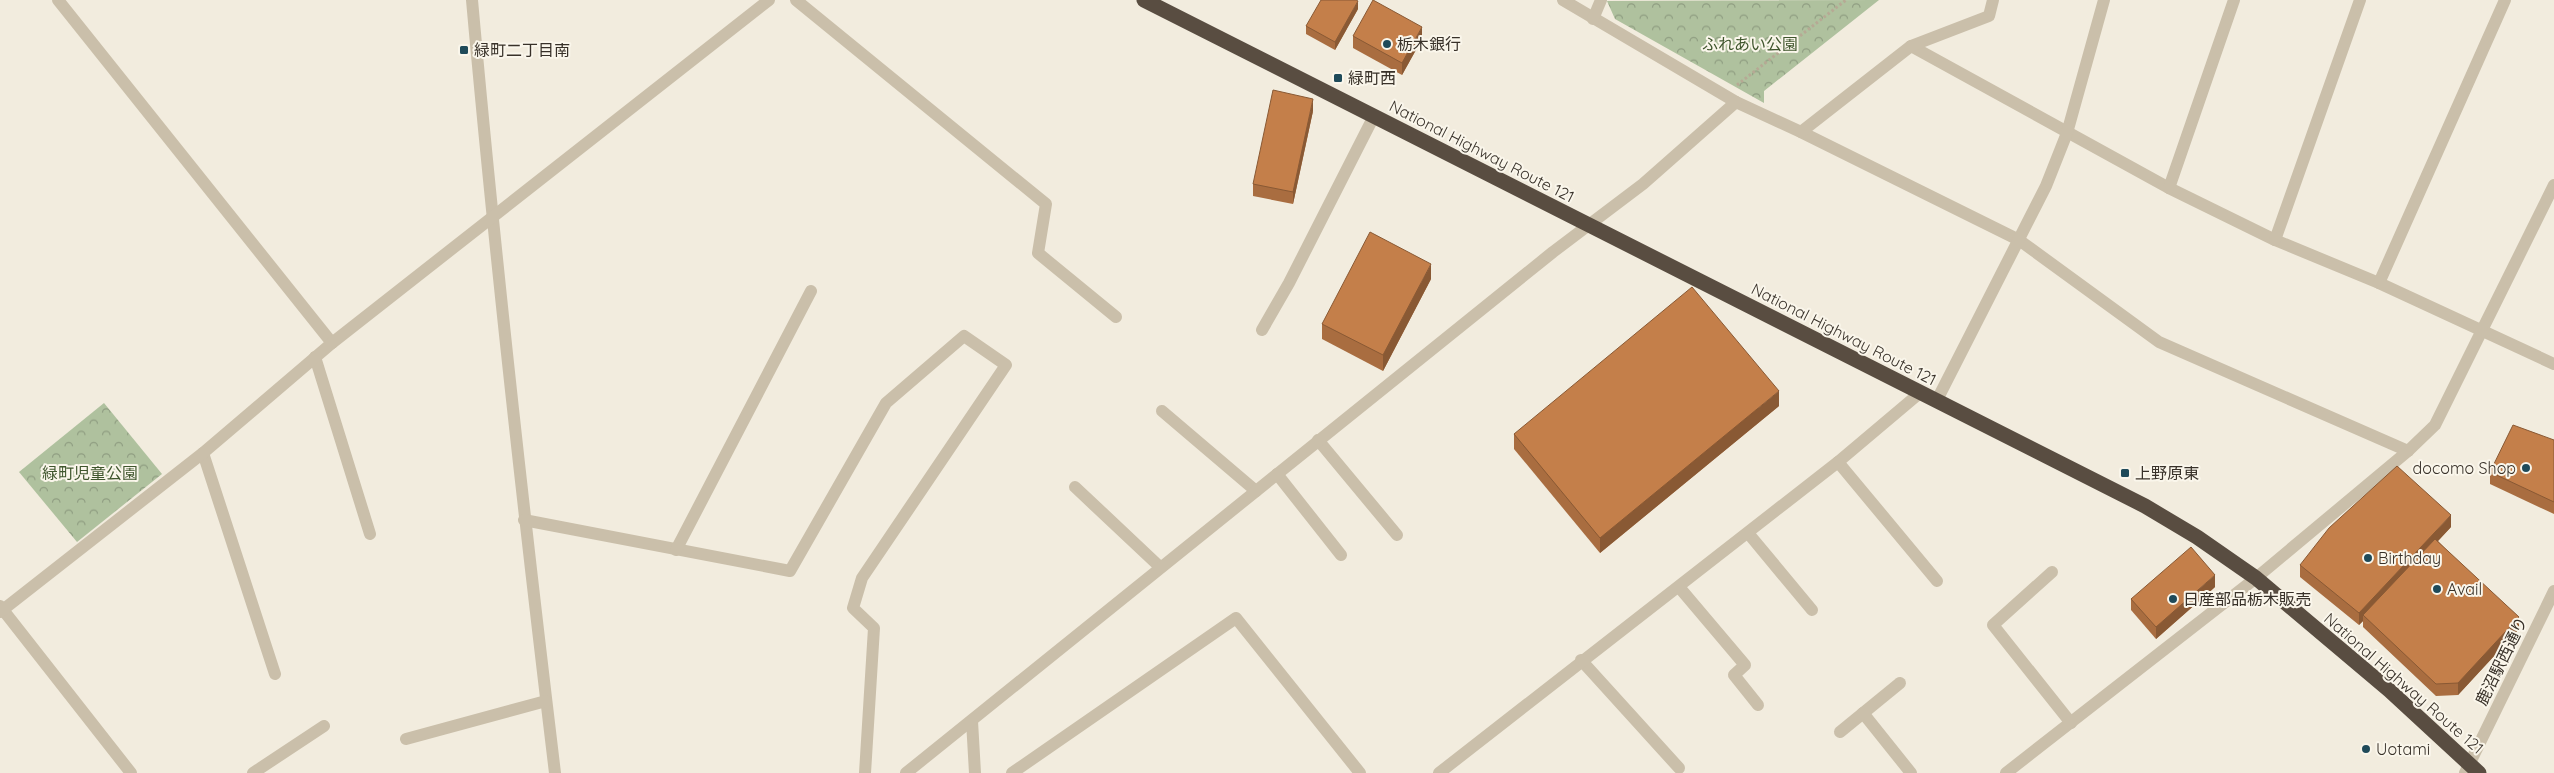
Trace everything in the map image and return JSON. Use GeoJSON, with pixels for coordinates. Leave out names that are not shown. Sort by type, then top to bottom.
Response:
{"type":"FeatureCollection","features":[{"type":"Feature","properties":{"kind":"highway","name":"National Highway Route 121"},"geometry":{"type":"LineString","coordinates":[[1144,0],[1169,6],[1374,116],[2145,506],[2197,537],[2256,578],[2389,690],[2471,770]]}},
{"type":"Feature","properties":{"kind":"street"},"geometry":{"type":"LineString","coordinates":[[58,0],[332,343]]}},
{"type":"Feature","properties":{"kind":"street"},"geometry":{"type":"LineString","coordinates":[[472,0],[491,218],[524,520],[555,773]]}},
{"type":"Feature","properties":{"kind":"street"},"geometry":{"type":"LineString","coordinates":[[131,773],[1,609],[203,453],[332,343],[769,0]]}},
{"type":"Feature","properties":{"kind":"street"},"geometry":{"type":"LineString","coordinates":[[796,0],[1046,204],[1038,253],[1116,316]]}},
{"type":"Feature","properties":{"kind":"street"},"geometry":{"type":"LineString","coordinates":[[1564,0],[1593,19],[1736,102],[1801,132],[2019,240],[2159,342],[2408,451]]}},
{"type":"Feature","properties":{"kind":"street"},"geometry":{"type":"LineString","coordinates":[[1593,19],[1601,0]]}},
{"type":"Feature","properties":{"kind":"street"},"geometry":{"type":"LineString","coordinates":[[1801,132],[1910,46],[1989,16],[1993,0]]}},
{"type":"Feature","properties":{"kind":"street"},"geometry":{"type":"LineString","coordinates":[[1937,400],[2046,186],[2068,133],[2104,0]]}},
{"type":"Feature","properties":{"kind":"street"},"geometry":{"type":"LineString","coordinates":[[2169,188],[2234,0]]}},
{"type":"Feature","properties":{"kind":"street"},"geometry":{"type":"LineString","coordinates":[[2275,240],[2360,0]]}},
{"type":"Feature","properties":{"kind":"street"},"geometry":{"type":"LineString","coordinates":[[2379,283],[2505,0]]}},
{"type":"Feature","properties":{"kind":"street"},"geometry":{"type":"LineString","coordinates":[[1910,46],[2169,188],[2275,240],[2379,283],[2554,364]]}},
{"type":"Feature","properties":{"kind":"street"},"geometry":{"type":"LineString","coordinates":[[906,773],[1318,440],[1643,184],[1736,102]]}},
{"type":"Feature","properties":{"kind":"street"},"geometry":{"type":"LineString","coordinates":[[1262,330],[1289,283],[1374,116]]}},
{"type":"Feature","properties":{"kind":"street"},"geometry":{"type":"LineString","coordinates":[[2006,773],[2256,578],[2408,451],[2435,425],[2554,185]]}},
{"type":"Feature","properties":{"kind":"street"},"geometry":{"type":"LineString","coordinates":[[676,550],[811,291]]}},
{"type":"Feature","properties":{"kind":"street"},"geometry":{"type":"LineString","coordinates":[[524,520],[790,571],[886,403],[964,336],[1006,364],[862,578],[853,608],[874,628],[865,773]]}},
{"type":"Feature","properties":{"kind":"street"},"geometry":{"type":"LineString","coordinates":[[315,358],[370,534]]}},
{"type":"Feature","properties":{"kind":"street"},"geometry":{"type":"LineString","coordinates":[[1439,773],[1581,660],[1679,587],[1838,462],[1921,392]]}},
{"type":"Feature","properties":{"kind":"street"},"geometry":{"type":"LineString","coordinates":[[1162,411],[1256,491]]}},
{"type":"Feature","properties":{"kind":"street"},"geometry":{"type":"LineString","coordinates":[[1318,440],[1397,535]]}},
{"type":"Feature","properties":{"kind":"street"},"geometry":{"type":"LineString","coordinates":[[203,453],[275,674]]}},
{"type":"Feature","properties":{"kind":"street"},"geometry":{"type":"LineString","coordinates":[[1838,462],[1937,581]]}},
{"type":"Feature","properties":{"kind":"street"},"geometry":{"type":"LineString","coordinates":[[1277,474],[1341,556]]}},
{"type":"Feature","properties":{"kind":"street"},"geometry":{"type":"LineString","coordinates":[[1075,487],[1160,567]]}},
{"type":"Feature","properties":{"kind":"street"},"geometry":{"type":"LineString","coordinates":[[1748,533],[1812,610]]}},
{"type":"Feature","properties":{"kind":"street"},"geometry":{"type":"LineString","coordinates":[[2052,572],[1993,625],[2071,723]]}},
{"type":"Feature","properties":{"kind":"street"},"geometry":{"type":"LineString","coordinates":[[1679,587],[1745,666],[1734,675],[1758,705]]}},
{"type":"Feature","properties":{"kind":"street","name":"鹿沼駅西通り"},"geometry":{"type":"LineString","coordinates":[[2471,770],[2554,591]]}},
{"type":"Feature","properties":{"kind":"street"},"geometry":{"type":"LineString","coordinates":[[1012,773],[1236,618],[1360,773]]}},
{"type":"Feature","properties":{"kind":"street"},"geometry":{"type":"LineString","coordinates":[[1581,660],[1679,768]]}},
{"type":"Feature","properties":{"kind":"street"},"geometry":{"type":"LineString","coordinates":[[1840,732],[1900,683]]}},
{"type":"Feature","properties":{"kind":"street"},"geometry":{"type":"LineString","coordinates":[[406,739],[546,701]]}},
{"type":"Feature","properties":{"kind":"street"},"geometry":{"type":"LineString","coordinates":[[1863,713],[1911,773]]}},
{"type":"Feature","properties":{"kind":"street"},"geometry":{"type":"LineString","coordinates":[[972,721],[975,773]]}},
{"type":"Feature","properties":{"kind":"street"},"geometry":{"type":"LineString","coordinates":[[253,773],[324,726]]}},
{"type":"Feature","properties":{"kind":"path"},"geometry":{"type":"LineString","coordinates":[[1733,88],[1846,0]]}},
{"type":"Feature","properties":{"kind":"green space","name":"ふれあい公園"},"geometry":{"type":"Polygon","coordinates":[[[1879,0],[1764,91],[1764,103],[1615,19],[1607,1],[1879,0]]]}},
{"type":"Feature","properties":{"kind":"green space","name":"緑町児童公園"},"geometry":{"type":"Polygon","coordinates":[[[104,403],[162,474],[77,542],[19,472],[104,403]]]}},
{"type":"Feature","properties":{"kind":"building"},"geometry":{"type":"Polygon","coordinates":[[[1321,0],[1358,1],[1335,42],[1306,26],[1321,0]]]}},
{"type":"Feature","properties":{"kind":"building","name":"栃木銀行"},"geometry":{"type":"Polygon","coordinates":[[[1373,0],[1422,27],[1402,63],[1353,36],[1373,0]]]}},
{"type":"Feature","properties":{"kind":"building"},"geometry":{"type":"Polygon","coordinates":[[[1273,90],[1313,99],[1293,192],[1253,184],[1273,90]]]}},
{"type":"Feature","properties":{"kind":"building"},"geometry":{"type":"Polygon","coordinates":[[[1370,232],[1431,264],[1383,355],[1322,324],[1370,232]]]}},
{"type":"Feature","properties":{"kind":"building"},"geometry":{"type":"Polygon","coordinates":[[[1692,287],[1779,391],[1600,538],[1514,434],[1692,287]]]}},
{"type":"Feature","properties":{"kind":"building","name":"docomo Shop"},"geometry":{"type":"Polygon","coordinates":[[[2513,425],[2554,440],[2554,502],[2490,472],[2513,425]]]}},
{"type":"Feature","properties":{"kind":"building","name":"Birthday"},"geometry":{"type":"Polygon","coordinates":[[[2397,466],[2451,515],[2359,613],[2300,565],[2329,528],[2397,466]]]}},
{"type":"Feature","properties":{"kind":"building","name":"Avail"},"geometry":{"type":"Polygon","coordinates":[[[2435,539],[2519,617],[2458,683],[2436,684],[2363,615],[2435,539]]]}},
{"type":"Feature","properties":{"kind":"building","name":"日産部品栃木販売"},"geometry":{"type":"Polygon","coordinates":[[[2191,547],[2215,575],[2156,627],[2131,599],[2191,547]]]}},
{"type":"Feature","properties":{"kind":"place","name":"栃木銀行"},"geometry":{"type":"Point","coordinates":[1387,44]}},
{"type":"Feature","properties":{"kind":"place","name":"緑町二丁目南"},"geometry":{"type":"Point","coordinates":[464,50]}},
{"type":"Feature","properties":{"kind":"place","name":"緑町西"},"geometry":{"type":"Point","coordinates":[1338,78]}},
{"type":"Feature","properties":{"kind":"place","name":"docomo Shop"},"geometry":{"type":"Point","coordinates":[2526,468]}},
{"type":"Feature","properties":{"kind":"place","name":"上野原東"},"geometry":{"type":"Point","coordinates":[2125,473]}},
{"type":"Feature","properties":{"kind":"place","name":"Birthday"},"geometry":{"type":"Point","coordinates":[2368,558]}},
{"type":"Feature","properties":{"kind":"place","name":"Avail"},"geometry":{"type":"Point","coordinates":[2437,589]}},
{"type":"Feature","properties":{"kind":"place","name":"日産部品栃木販売"},"geometry":{"type":"Point","coordinates":[2173,599]}},
{"type":"Feature","properties":{"kind":"place","name":"Uotami"},"geometry":{"type":"Point","coordinates":[2366,749]}}]}
